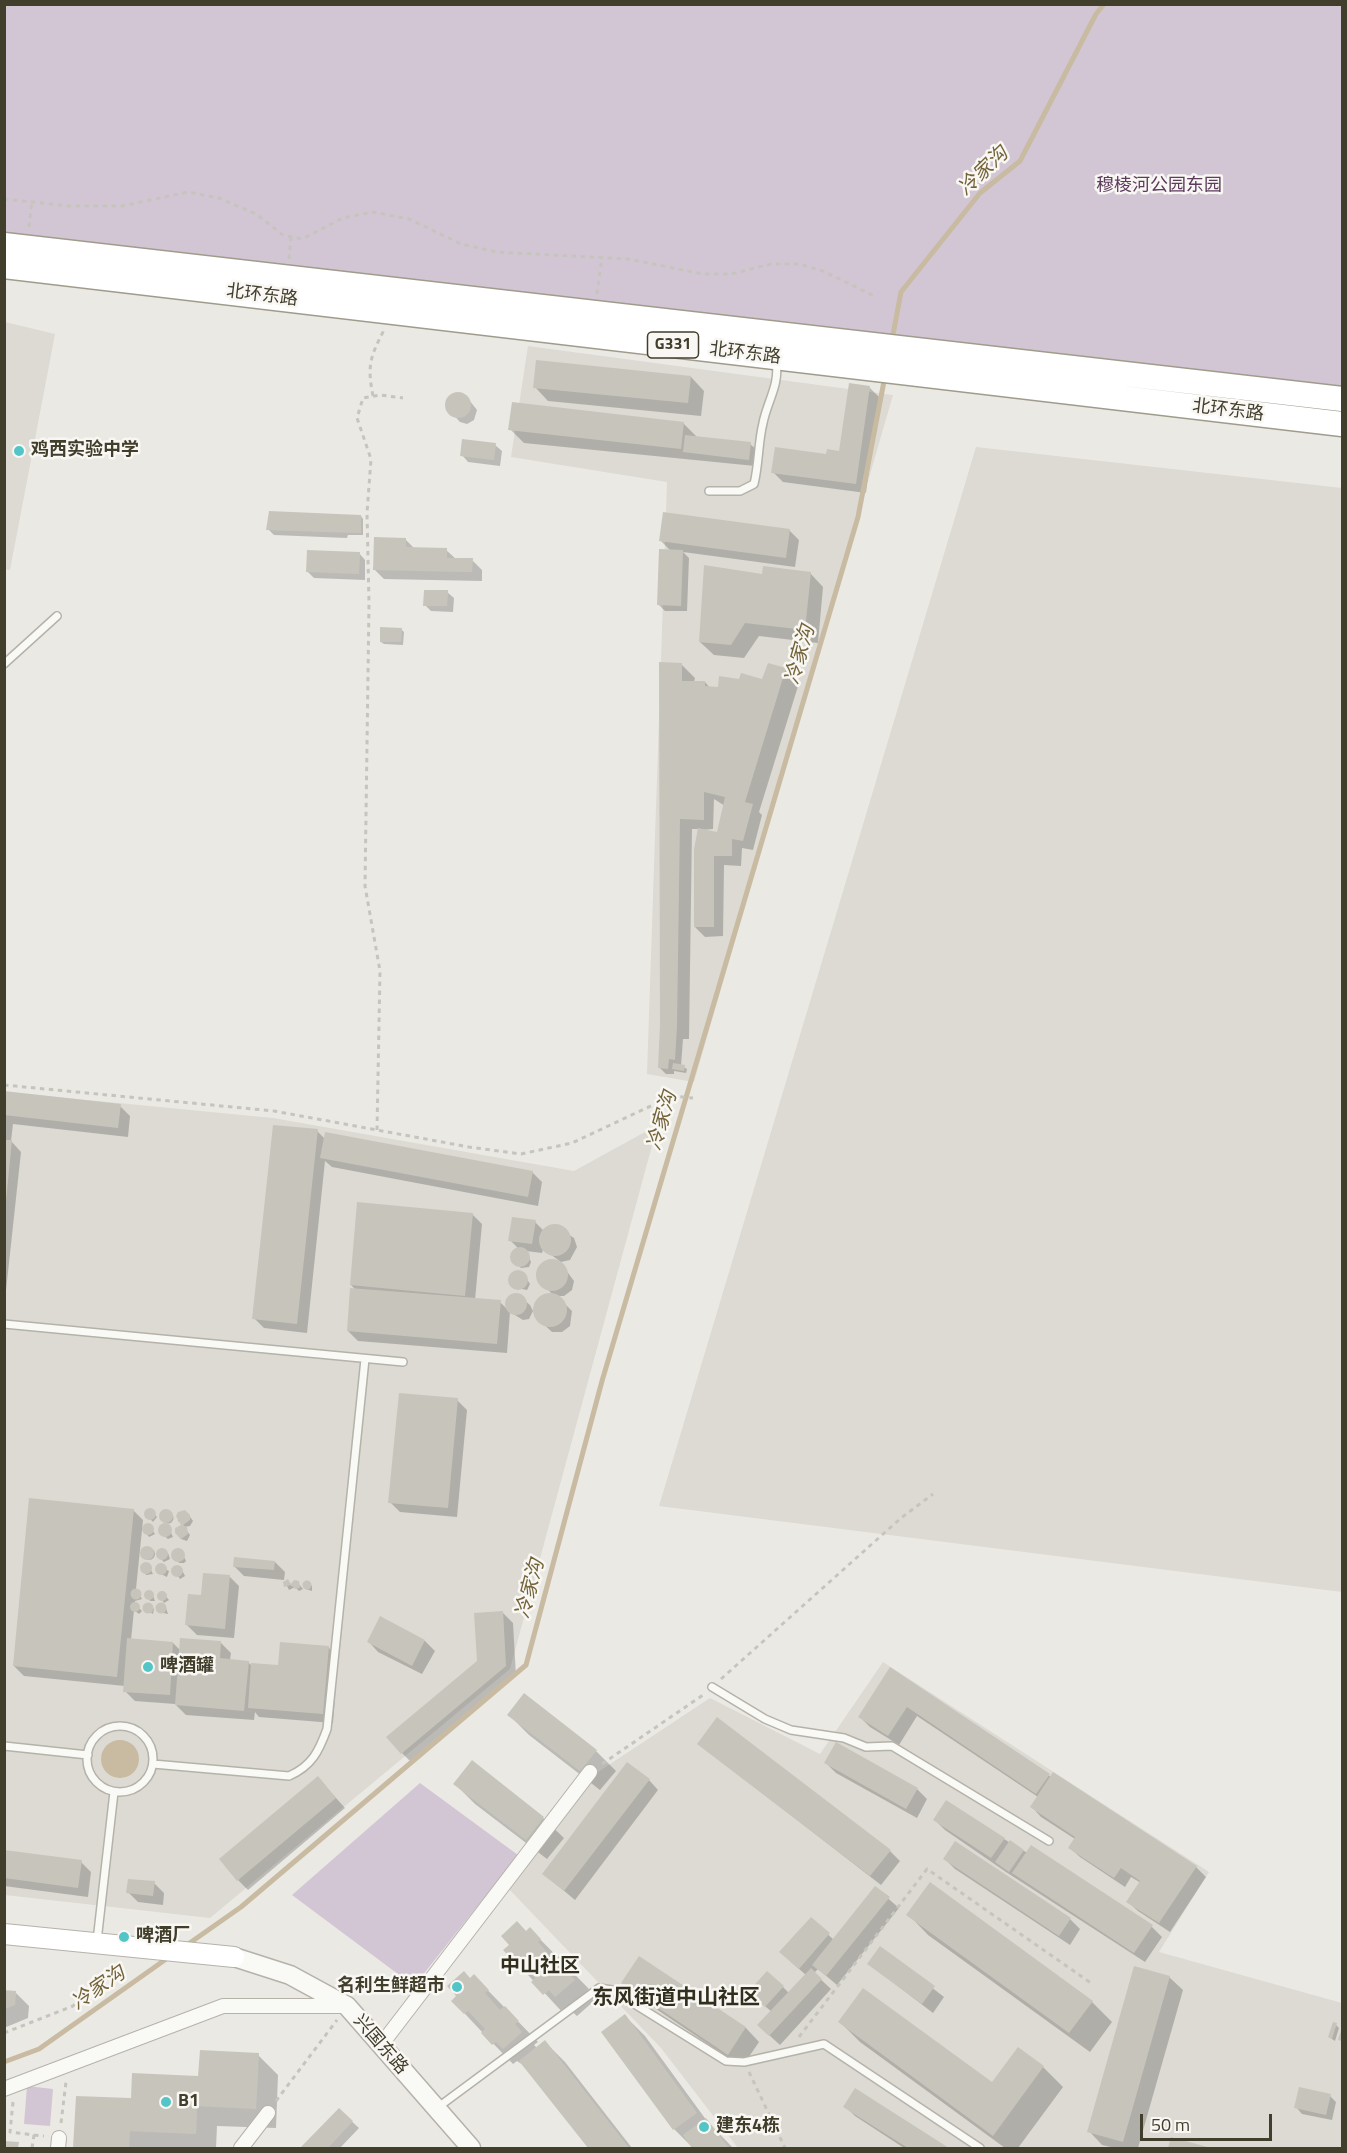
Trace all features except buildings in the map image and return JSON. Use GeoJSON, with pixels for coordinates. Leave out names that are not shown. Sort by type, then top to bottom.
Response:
{"type":"FeatureCollection","features":[{"type":"Feature","properties":{"kind":"highway","name":"北环东路"},"geometry":{"type":"LineString","coordinates":[[16,246],[1342,399]]}},
{"type":"Feature","properties":{"kind":"highway","name":"北环东路"},"geometry":{"type":"LineString","coordinates":[[4,266],[1342,424]]}},
{"type":"Feature","properties":{"kind":"main road"},"geometry":{"type":"LineString","coordinates":[[4,1934],[234,1958]]}},
{"type":"Feature","properties":{"kind":"street"},"geometry":{"type":"LineString","coordinates":[[381,2045],[590,1772]]}},
{"type":"Feature","properties":{"kind":"street","name":"兴国东路"},"geometry":{"type":"LineString","coordinates":[[234,1958],[290,1975],[347,2006],[471,2148]]}},
{"type":"Feature","properties":{"kind":"street"},"geometry":{"type":"LineString","coordinates":[[9,2088],[223,2006],[347,2006]]}},
{"type":"Feature","properties":{"kind":"street"},"geometry":{"type":"LineString","coordinates":[[241,2148],[268,2113]]}},
{"type":"Feature","properties":{"kind":"lane"},"geometry":{"type":"LineString","coordinates":[[709,490],[740,491],[754,484],[763,420],[774,391],[777,370],[774,357]]}},
{"type":"Feature","properties":{"kind":"lane"},"geometry":{"type":"LineString","coordinates":[[4,664],[57,615]]}},
{"type":"Feature","properties":{"kind":"lane"},"geometry":{"type":"LineString","coordinates":[[4,1324],[403,1362]]}},
{"type":"Feature","properties":{"kind":"lane"},"geometry":{"type":"LineString","coordinates":[[153,1764],[289,1776],[303,1770],[318,1754],[327,1729],[365,1359]]}},
{"type":"Feature","properties":{"kind":"lane"},"geometry":{"type":"LineString","coordinates":[[712,1687],[765,1719],[791,1730],[844,1738],[866,1747],[892,1746],[1049,1841]]}},
{"type":"Feature","properties":{"kind":"lane"},"geometry":{"type":"LineString","coordinates":[[122,1726],[142,1734],[149,1743],[153,1764],[150,1774],[135,1789],[114,1792],[95,1781],[89,1771],[88,1755],[93,1740],[101,1732],[122,1726]]}},
{"type":"Feature","properties":{"kind":"lane"},"geometry":{"type":"LineString","coordinates":[[4,1746],[88,1755]]}},
{"type":"Feature","properties":{"kind":"lane"},"geometry":{"type":"LineString","coordinates":[[97,1944],[114,1792]]}},
{"type":"Feature","properties":{"kind":"lane"},"geometry":{"type":"LineString","coordinates":[[436,2108],[599,1988],[612,1990],[726,2061],[744,2062],[824,2044],[980,2148]]}},
{"type":"Feature","properties":{"kind":"path"},"geometry":{"type":"LineString","coordinates":[[4,199],[70,206],[122,206],[189,192],[219,198],[256,214],[283,235],[302,239],[343,218],[373,212],[409,219],[461,244],[496,252],[602,257],[703,274],[731,274],[771,264],[799,264],[823,271],[874,296]]}},
{"type":"Feature","properties":{"kind":"path"},"geometry":{"type":"LineString","coordinates":[[16,246],[32,202]]}},
{"type":"Feature","properties":{"kind":"path"},"geometry":{"type":"LineString","coordinates":[[594,312],[602,257]]}},
{"type":"Feature","properties":{"kind":"path"},"geometry":{"type":"LineString","coordinates":[[373,396],[369,372],[371,355],[384,330]]}},
{"type":"Feature","properties":{"kind":"path"},"geometry":{"type":"LineString","coordinates":[[377,1130],[380,971],[365,886],[364,825],[369,603],[367,513],[371,459],[357,418],[363,398],[373,396],[403,398]]}},
{"type":"Feature","properties":{"kind":"path"},"geometry":{"type":"LineString","coordinates":[[4,1085],[274,1111],[521,1154],[572,1143],[672,1096],[693,1098]]}},
{"type":"Feature","properties":{"kind":"path"},"geometry":{"type":"LineString","coordinates":[[590,1772],[712,1687],[902,1518],[933,1494]]}},
{"type":"Feature","properties":{"kind":"path"},"geometry":{"type":"LineString","coordinates":[[783,2053],[810,2026],[927,1869],[1091,1983]]}},
{"type":"Feature","properties":{"kind":"path"},"geometry":{"type":"LineString","coordinates":[[4,2033],[73,2006],[132,1947]]}},
{"type":"Feature","properties":{"kind":"path"},"geometry":{"type":"LineString","coordinates":[[268,2113],[347,2006]]}},
{"type":"Feature","properties":{"kind":"path"},"geometry":{"type":"LineString","coordinates":[[744,2062],[785,2148]]}},
{"type":"Feature","properties":{"kind":"path"},"geometry":{"type":"LineString","coordinates":[[4,2132],[34,2135],[59,2143],[68,2065]]}},
{"type":"Feature","properties":{"kind":"path"},"geometry":{"type":"LineString","coordinates":[[9,2088],[10,2132]]}},
{"type":"Feature","properties":{"kind":"path"},"geometry":{"type":"LineString","coordinates":[[32,2148],[34,2135]]}},
{"type":"Feature","properties":{"kind":"shaded area","name":"鸡西实验中学"},"geometry":{"type":"Polygon","coordinates":[[[5,322],[55,334],[10,570],[4,569],[5,322]]]}},
{"type":"Feature","properties":{"kind":"shaded area"},"geometry":{"type":"Polygon","coordinates":[[[528,346],[893,395],[694,1082],[647,1074],[667,482],[511,457],[528,346]]]}},
{"type":"Feature","properties":{"kind":"shaded area"},"geometry":{"type":"Polygon","coordinates":[[[976,447],[1342,488],[1342,1592],[659,1506],[976,447]]]}},
{"type":"Feature","properties":{"kind":"shaded area"},"geometry":{"type":"Polygon","coordinates":[[[5,1092],[273,1118],[574,1171],[645,1132],[653,1142],[510,1669],[210,1918],[5,1895],[5,1092]]]}},
{"type":"Feature","properties":{"kind":"shaded area"},"geometry":{"type":"Polygon","coordinates":[[[883,1662],[1209,1872],[1159,1952],[1342,2003],[1342,2148],[738,2148],[661,2048],[508,1888],[595,1774],[710,1698],[820,1754],[883,1662]]]}},
{"type":"Feature","properties":{"kind":"shaded area"},"geometry":{"type":"Polygon","coordinates":[[[120,1740],[133,1746],[139,1759],[133,1772],[120,1778],[107,1772],[101,1759],[107,1746],[120,1740]]]}},
{"type":"Feature","properties":{"kind":"green space","name":"穆棱河公园东园"},"geometry":{"type":"Polygon","coordinates":[[[5,5],[1342,5],[1342,392],[5,238],[5,5]]]}},
{"type":"Feature","properties":{"kind":"green space"},"geometry":{"type":"Polygon","coordinates":[[[420,1783],[518,1855],[414,1986],[292,1895],[420,1783]]]}},
{"type":"Feature","properties":{"kind":"green space"},"geometry":{"type":"Polygon","coordinates":[[[27,2086],[53,2089],[50,2126],[24,2124],[27,2086]]]}},
{"type":"Feature","properties":{"kind":"waterway","name":"冷家沟"},"geometry":{"type":"LineString","coordinates":[[892,340],[901,292],[980,193],[1020,161],[1096,14],[1104,4]]}},
{"type":"Feature","properties":{"kind":"waterway","name":"冷家沟"},"geometry":{"type":"LineString","coordinates":[[184,1947],[241,1907],[526,1665],[602,1381],[858,517],[885,376]]}},
{"type":"Feature","properties":{"kind":"waterway","name":"冷家沟"},"geometry":{"type":"LineString","coordinates":[[4,2062],[39,2049],[169,1957]]}},
{"type":"Feature","properties":{"kind":"place","name":"鸡西实验中学"},"geometry":{"type":"Point","coordinates":[19,451]}},
{"type":"Feature","properties":{"kind":"place","name":"啤酒罐"},"geometry":{"type":"Point","coordinates":[148,1667]}},
{"type":"Feature","properties":{"kind":"place","name":"啤酒厂"},"geometry":{"type":"Point","coordinates":[124,1937]}},
{"type":"Feature","properties":{"kind":"place","name":"名利生鲜超市"},"geometry":{"type":"Point","coordinates":[457,1987]}},
{"type":"Feature","properties":{"kind":"place","name":"B1"},"geometry":{"type":"Point","coordinates":[166,2102]}},
{"type":"Feature","properties":{"kind":"place","name":"建东4栋"},"geometry":{"type":"Point","coordinates":[704,2127]}},
{"type":"Feature","properties":{"kind":"district","name":"中山社区"},"geometry":{"type":"Point","coordinates":[540,1967]}},
{"type":"Feature","properties":{"kind":"district","name":"东风街道中山社区"},"geometry":{"type":"Point","coordinates":[676,1999]}}]}
